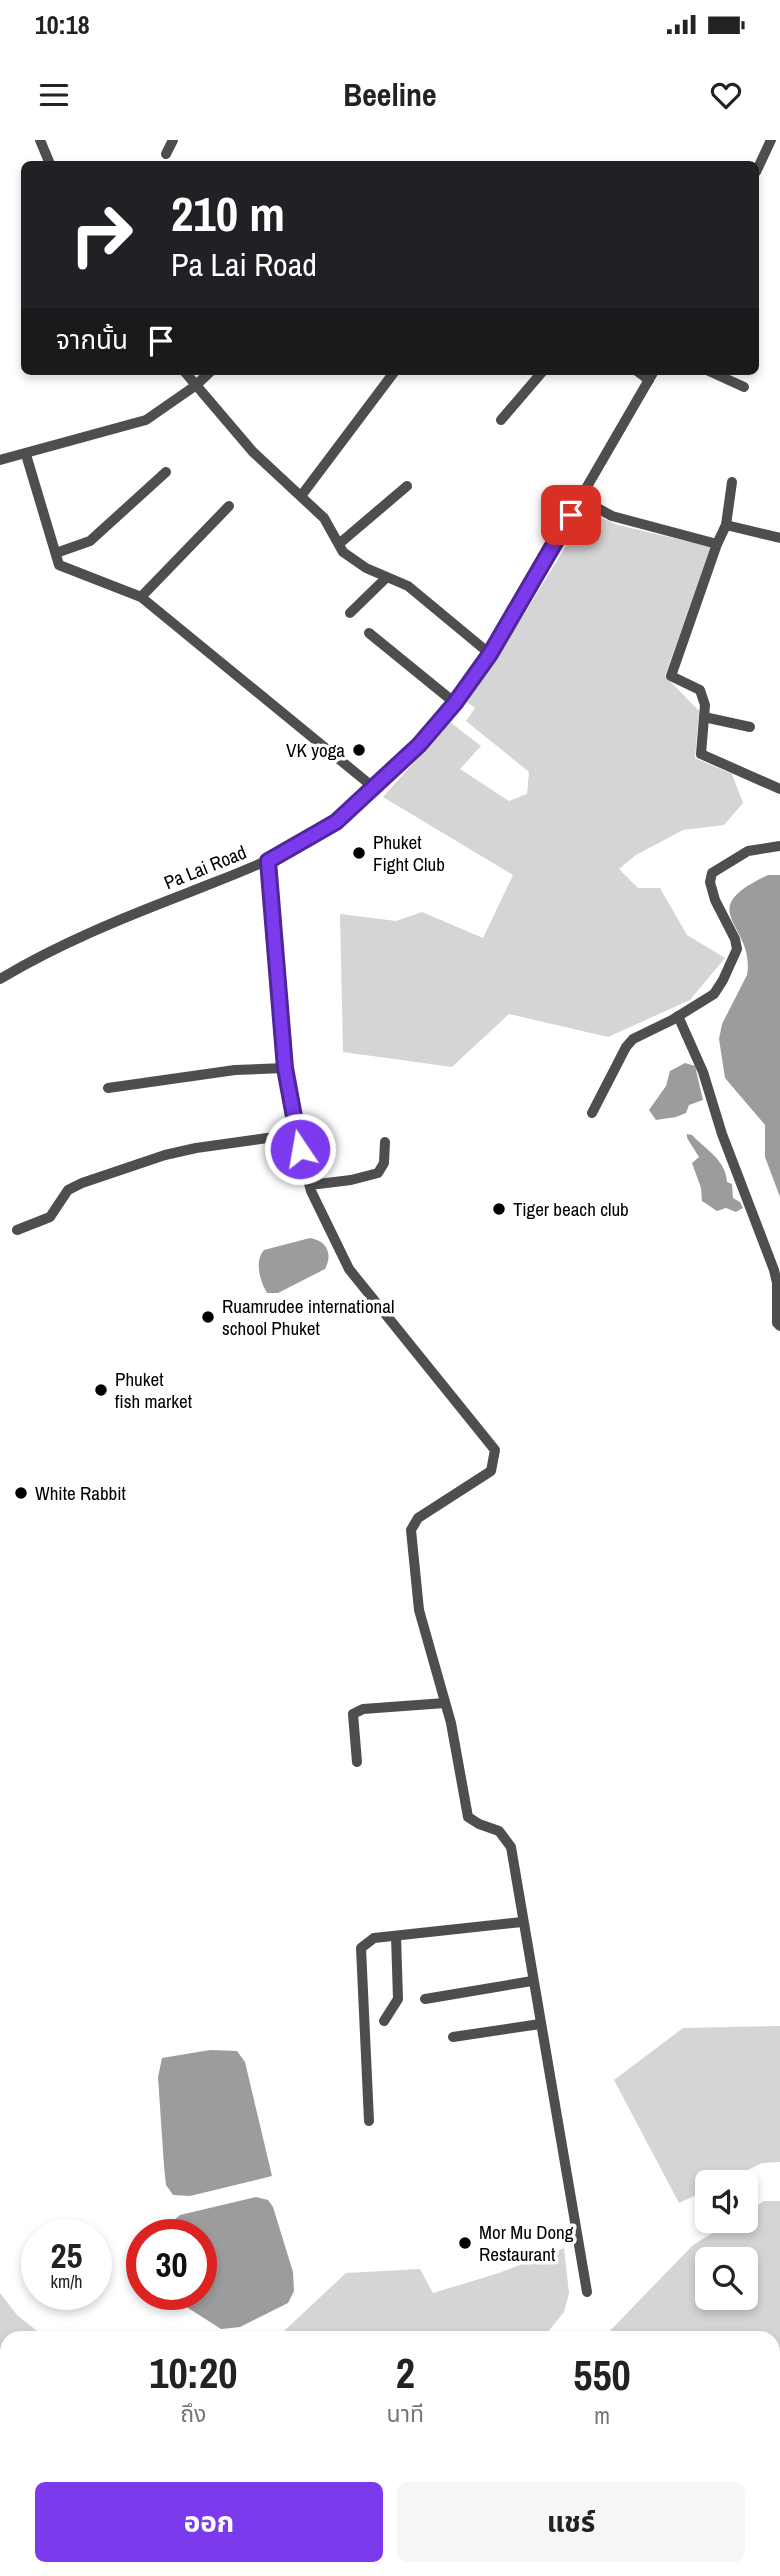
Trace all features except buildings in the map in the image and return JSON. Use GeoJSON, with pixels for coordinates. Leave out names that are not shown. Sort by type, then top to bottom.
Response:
{"type":"FeatureCollection","features":[{"type":"Feature","properties":{"kind":"street"},"geometry":{"type":"LineString","coordinates":[[40,140],[49,161]]}},
{"type":"Feature","properties":{"kind":"street"},"geometry":{"type":"LineString","coordinates":[[166,154],[173,140]]}},
{"type":"Feature","properties":{"kind":"street"},"geometry":{"type":"LineString","coordinates":[[759,166],[771,140]]}},
{"type":"Feature","properties":{"kind":"street"},"geometry":{"type":"LineString","coordinates":[[187,375],[253,452],[324,518],[343,552],[366,568],[408,586],[490,654]]}},
{"type":"Feature","properties":{"kind":"street"},"geometry":{"type":"LineString","coordinates":[[0,460],[146,420],[207,375]]}},
{"type":"Feature","properties":{"kind":"street"},"geometry":{"type":"LineString","coordinates":[[301,496],[392,375]]}},
{"type":"Feature","properties":{"kind":"street"},"geometry":{"type":"LineString","coordinates":[[501,420],[540,375]]}},
{"type":"Feature","properties":{"kind":"street","name":"Pa Lai Road"},"geometry":{"type":"LineString","coordinates":[[0,979],[32,960],[107,925],[268,861],[336,822],[419,745],[455,703],[490,654],[651,375]]}},
{"type":"Feature","properties":{"kind":"street"},"geometry":{"type":"LineString","coordinates":[[718,375],[744,387]]}},
{"type":"Feature","properties":{"kind":"street"},"geometry":{"type":"LineString","coordinates":[[27,458],[59,565],[141,597],[373,787]]}},
{"type":"Feature","properties":{"kind":"street"},"geometry":{"type":"LineString","coordinates":[[56,553],[90,541],[166,472]]}},
{"type":"Feature","properties":{"kind":"street"},"geometry":{"type":"LineString","coordinates":[[732,482],[726,525],[671,676],[700,690],[705,705],[701,754],[780,789]]}},
{"type":"Feature","properties":{"kind":"street"},"geometry":{"type":"LineString","coordinates":[[340,543],[407,486]]}},
{"type":"Feature","properties":{"kind":"street"},"geometry":{"type":"LineString","coordinates":[[581,499],[612,516],[717,544]]}},
{"type":"Feature","properties":{"kind":"street"},"geometry":{"type":"LineString","coordinates":[[141,597],[229,506]]}},
{"type":"Feature","properties":{"kind":"street"},"geometry":{"type":"LineString","coordinates":[[726,525],[780,538]]}},
{"type":"Feature","properties":{"kind":"street"},"geometry":{"type":"LineString","coordinates":[[350,613],[387,578]]}},
{"type":"Feature","properties":{"kind":"street"},"geometry":{"type":"LineString","coordinates":[[369,633],[455,703]]}},
{"type":"Feature","properties":{"kind":"street"},"geometry":{"type":"LineString","coordinates":[[704,717],[750,727]]}},
{"type":"Feature","properties":{"kind":"street"},"geometry":{"type":"LineString","coordinates":[[592,1113],[626,1046],[633,1039],[678,1016],[714,993],[736,952],[735,939],[715,900],[710,882],[712,873],[748,851],[780,846]]}},
{"type":"Feature","properties":{"kind":"street"},"geometry":{"type":"LineString","coordinates":[[268,861],[285,1068],[296,1134],[310,1185],[349,1269],[495,1450],[491,1471],[418,1518],[411,1530],[419,1610],[445,1703],[468,1816],[479,1824],[499,1831],[511,1847],[587,2292]]}},
{"type":"Feature","properties":{"kind":"street"},"geometry":{"type":"LineString","coordinates":[[678,1016],[703,1072],[722,1134],[774,1270],[777,1283],[776,1312],[780,1326]]}},
{"type":"Feature","properties":{"kind":"street"},"geometry":{"type":"LineString","coordinates":[[108,1088],[235,1070],[285,1068]]}},
{"type":"Feature","properties":{"kind":"street"},"geometry":{"type":"LineString","coordinates":[[17,1230],[50,1217],[68,1191],[82,1183],[165,1155],[195,1148],[296,1134]]}},
{"type":"Feature","properties":{"kind":"street"},"geometry":{"type":"LineString","coordinates":[[310,1185],[351,1180],[378,1173],[384,1163],[385,1142]]}},
{"type":"Feature","properties":{"kind":"street"},"geometry":{"type":"LineString","coordinates":[[357,1762],[353,1714],[363,1709],[445,1703]]}},
{"type":"Feature","properties":{"kind":"street"},"geometry":{"type":"LineString","coordinates":[[369,2121],[361,1948],[374,1938],[522,1922]]}},
{"type":"Feature","properties":{"kind":"street"},"geometry":{"type":"LineString","coordinates":[[384,2021],[398,1999],[396,1936]]}},
{"type":"Feature","properties":{"kind":"street"},"geometry":{"type":"LineString","coordinates":[[425,1999],[533,1981]]}},
{"type":"Feature","properties":{"kind":"street"},"geometry":{"type":"LineString","coordinates":[[453,2038],[540,2024]]}},
{"type":"Feature","properties":{"kind":"shaded area"},"geometry":{"type":"Polygon","coordinates":[[[587,512],[618,525],[711,547],[665,676],[699,711],[695,758],[732,774],[743,803],[724,825],[683,830],[636,855],[619,869],[638,888],[660,888],[687,935],[725,958],[690,1000],[608,1037],[509,1014],[452,1067],[343,1052],[340,914],[396,921],[422,912],[483,938],[513,875],[383,797],[450,722],[481,746],[460,769],[509,801],[527,794],[529,772],[466,721],[475,708],[467,702],[587,512]]]}},
{"type":"Feature","properties":{"kind":"shaded area"},"geometry":{"type":"Polygon","coordinates":[[[768,875],[780,875],[780,1197],[765,1157],[765,1125],[725,1078],[719,1039],[722,1024],[747,975],[747,958],[743,943],[729,909],[733,899],[745,888],[768,875]]]}},
{"type":"Feature","properties":{"kind":"shaded area"},"geometry":{"type":"Polygon","coordinates":[[[685,1063],[695,1066],[703,1100],[689,1105],[686,1113],[656,1120],[649,1110],[666,1086],[670,1071],[685,1063]]]}},
{"type":"Feature","properties":{"kind":"shaded area"},"geometry":{"type":"Polygon","coordinates":[[[687,1134],[692,1135],[719,1161],[727,1182],[732,1184],[733,1198],[740,1202],[743,1208],[736,1212],[726,1208],[717,1211],[702,1201],[701,1188],[692,1163],[699,1157],[687,1134]]]}},
{"type":"Feature","properties":{"kind":"shaded area"},"geometry":{"type":"Polygon","coordinates":[[[310,1238],[321,1242],[327,1249],[325,1269],[278,1293],[267,1293],[260,1277],[259,1265],[264,1250],[310,1238]]]}},
{"type":"Feature","properties":{"kind":"shaded area"},"geometry":{"type":"Polygon","coordinates":[[[780,2026],[780,2162],[762,2163],[748,2170],[695,2170],[695,2196],[679,2203],[614,2080],[683,2028],[780,2026]]]}},
{"type":"Feature","properties":{"kind":"shaded area"},"geometry":{"type":"Polygon","coordinates":[[[210,2050],[237,2051],[245,2062],[272,2176],[190,2196],[173,2195],[166,2185],[164,2166],[158,2077],[162,2058],[210,2050]]]}},
{"type":"Feature","properties":{"kind":"shaded area"},"geometry":{"type":"Polygon","coordinates":[[[256,2197],[268,2200],[273,2207],[293,2272],[294,2291],[288,2303],[240,2327],[221,2329],[191,2310],[217,2310],[217,2219],[176,2219],[180,2215],[256,2197]]]}},
{"type":"Feature","properties":{"kind":"shaded area"},"geometry":{"type":"Polygon","coordinates":[[[764,2201],[780,2201],[780,2331],[610,2331],[693,2245],[712,2233],[758,2233],[758,2205],[764,2201]]]}},
{"type":"Feature","properties":{"kind":"shaded area"},"geometry":{"type":"Polygon","coordinates":[[[564,2248],[569,2293],[564,2312],[549,2331],[284,2331],[346,2273],[420,2269],[433,2293],[499,2273],[564,2248]]]}},
{"type":"Feature","properties":{"kind":"shaded area"},"geometry":{"type":"Polygon","coordinates":[[[0,2293],[17,2315],[37,2331],[0,2331],[0,2293]]]}},
{"type":"Feature","properties":{"kind":"place","name":"VK yoga"},"geometry":{"type":"Point","coordinates":[359,750]}},
{"type":"Feature","properties":{"kind":"place","name":"Phuket Fight Club"},"geometry":{"type":"Point","coordinates":[359,853]}},
{"type":"Feature","properties":{"kind":"place","name":"Tiger beach club"},"geometry":{"type":"Point","coordinates":[499,1209]}},
{"type":"Feature","properties":{"kind":"place","name":"Ruamrudee international school Phuket"},"geometry":{"type":"Point","coordinates":[208,1317]}},
{"type":"Feature","properties":{"kind":"place","name":"Phuket fish market"},"geometry":{"type":"Point","coordinates":[101,1390]}},
{"type":"Feature","properties":{"kind":"place","name":"White Rabbit"},"geometry":{"type":"Point","coordinates":[21,1493]}},
{"type":"Feature","properties":{"kind":"place","name":"Mor Mu Dong Restaurant"},"geometry":{"type":"Point","coordinates":[465,2243]}},
{"type":"Feature","properties":{"kind":"route"},"geometry":{"type":"LineString","coordinates":[[300,1149],[285,1068],[268,861],[336,822],[419,745],[455,703],[490,654],[571,515]]}}]}
